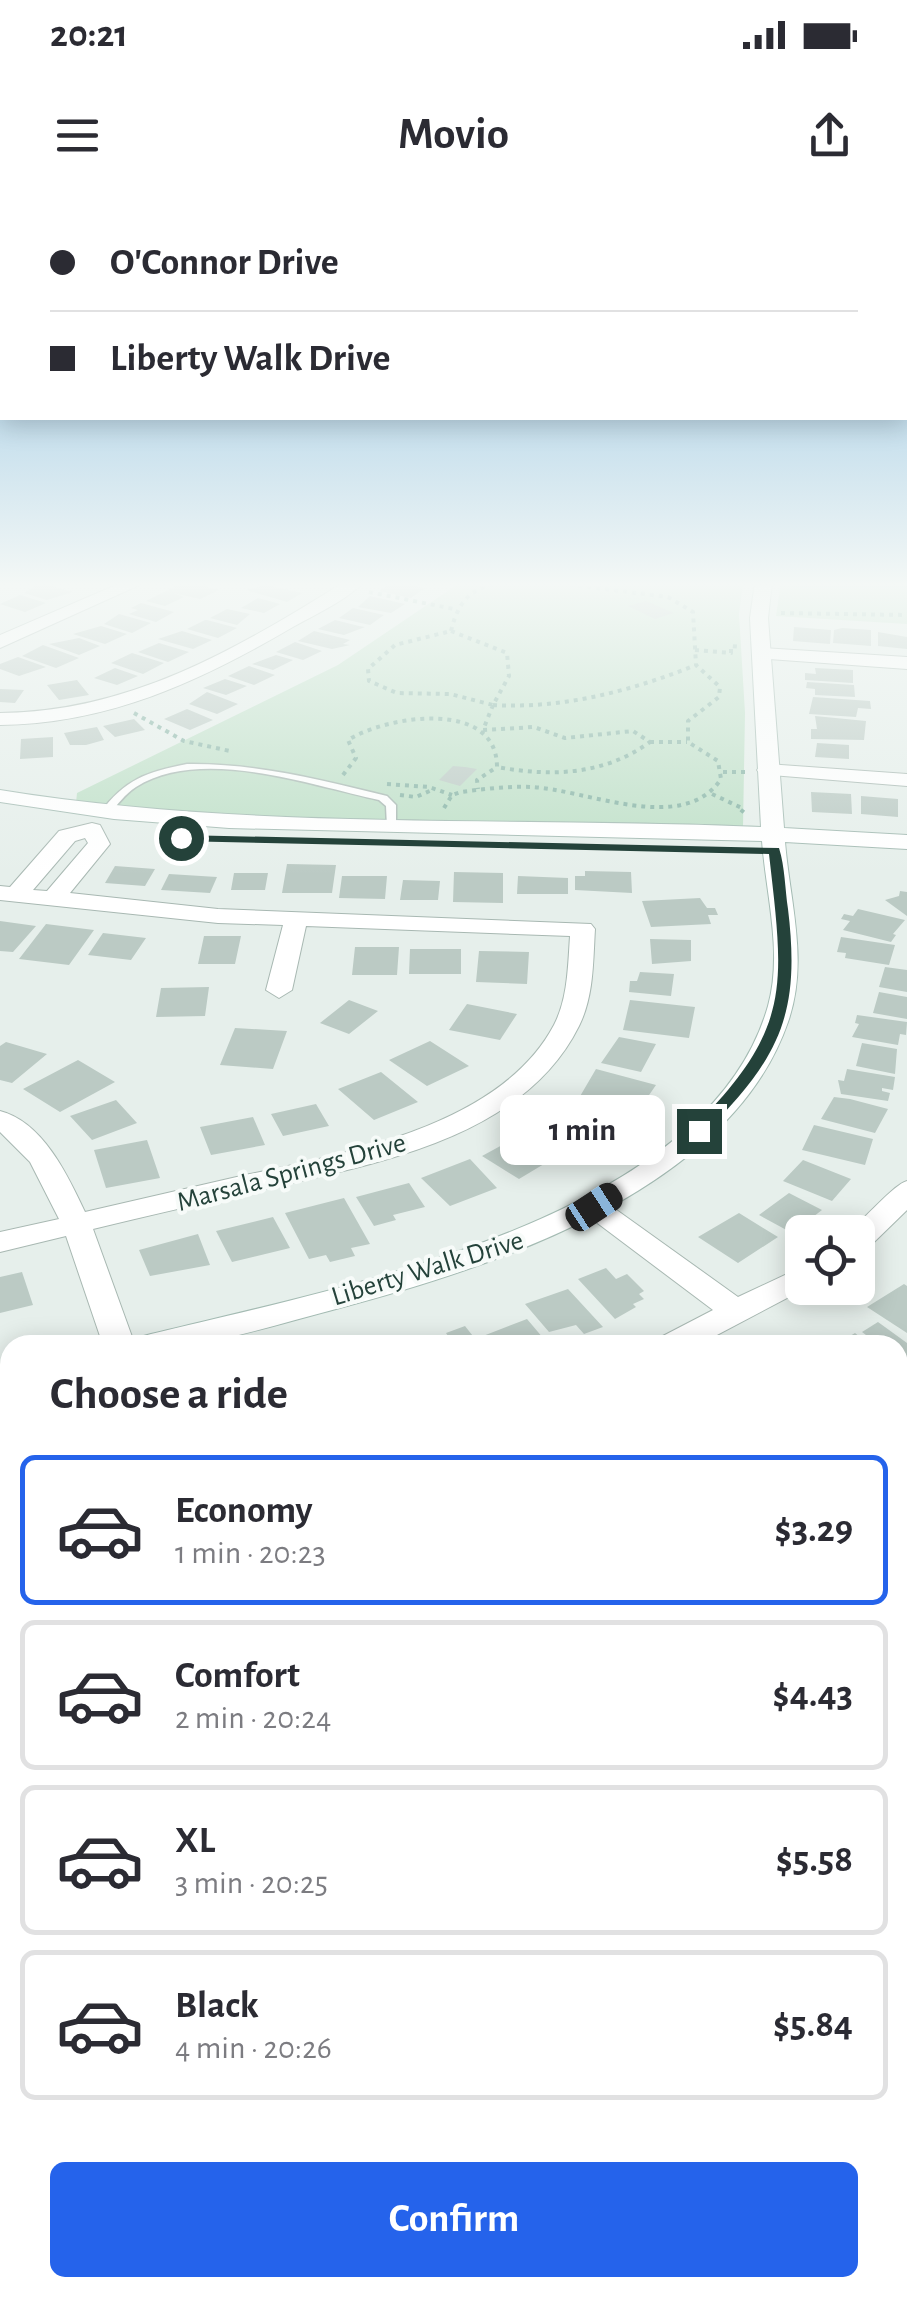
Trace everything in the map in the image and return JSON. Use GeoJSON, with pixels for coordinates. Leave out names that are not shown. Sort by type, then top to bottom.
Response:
{"type":"FeatureCollection","features":[{"type":"Feature","properties":{"kind":"street"},"geometry":{"type":"LineString","coordinates":[[0,719],[54,717],[129,700],[171,680]]}},
{"type":"Feature","properties":{"kind":"street","name":"Liberty Walk Drive"},"geometry":{"type":"LineString","coordinates":[[188,1335],[463,1260],[546,1230],[594,1207],[656,1168],[740,1090],[770,1038],[785,996],[787,955],[774,842],[758,771],[761,680]]}},
{"type":"Feature","properties":{"kind":"street"},"geometry":{"type":"LineString","coordinates":[[758,771],[907,780]]}},
{"type":"Feature","properties":{"kind":"street"},"geometry":{"type":"LineString","coordinates":[[0,796],[98,821],[261,842],[907,842]]}},
{"type":"Feature","properties":{"kind":"street"},"geometry":{"type":"LineString","coordinates":[[0,816],[390,825],[774,842],[907,859]]}},
{"type":"Feature","properties":{"kind":"street"},"geometry":{"type":"LineString","coordinates":[[8,894],[68,836],[98,821]]}},
{"type":"Feature","properties":{"kind":"street"},"geometry":{"type":"LineString","coordinates":[[52,900],[99,844],[98,821]]}},
{"type":"Feature","properties":{"kind":"street"},"geometry":{"type":"LineString","coordinates":[[8,894],[145,912],[296,919],[279,990]]}},
{"type":"Feature","properties":{"kind":"street","name":"Marsala Springs Drive"},"geometry":{"type":"LineString","coordinates":[[0,1242],[365,1156],[435,1132],[492,1102],[536,1068],[565,1029],[577,992],[583,929],[296,919]]}},
{"type":"Feature","properties":{"kind":"street"},"geometry":{"type":"LineString","coordinates":[[0,1119],[16,1126],[50,1170],[114,1335]]}},
{"type":"Feature","properties":{"kind":"street"},"geometry":{"type":"LineString","coordinates":[[875,1226],[907,1190]]}},
{"type":"Feature","properties":{"kind":"street"},"geometry":{"type":"LineString","coordinates":[[594,1207],[737,1312]]}},
{"type":"Feature","properties":{"kind":"street"},"geometry":{"type":"LineString","coordinates":[[692,1335],[785,1286]]}},
{"type":"Feature","properties":{"kind":"lane"},"geometry":{"type":"LineString","coordinates":[[98,821],[134,784],[164,772],[227,767],[383,798],[391,805],[390,825]]}},
{"type":"Feature","properties":{"kind":"path"},"geometry":{"type":"LineString","coordinates":[[369,680],[382,691],[454,694],[492,706],[524,706],[644,687],[661,680]]}},
{"type":"Feature","properties":{"kind":"path"},"geometry":{"type":"LineString","coordinates":[[483,730],[492,706],[506,691],[508,680]]}},
{"type":"Feature","properties":{"kind":"path"},"geometry":{"type":"LineString","coordinates":[[688,742],[688,721],[719,698],[720,687],[712,680]]}},
{"type":"Feature","properties":{"kind":"path"},"geometry":{"type":"LineString","coordinates":[[330,787],[356,758],[348,740],[374,724],[440,719],[469,723],[483,730],[496,747],[498,767]]}},
{"type":"Feature","properties":{"kind":"path"},"geometry":{"type":"LineString","coordinates":[[483,730],[534,727],[565,738],[632,731],[650,742],[688,742],[716,758],[723,772]]}},
{"type":"Feature","properties":{"kind":"path"},"geometry":{"type":"LineString","coordinates":[[479,790],[477,780],[498,767],[562,772],[608,765],[636,754],[650,742]]}},
{"type":"Feature","properties":{"kind":"path"},"geometry":{"type":"LineString","coordinates":[[723,772],[758,771]]}},
{"type":"Feature","properties":{"kind":"path"},"geometry":{"type":"LineString","coordinates":[[441,810],[452,796],[532,787],[620,805],[684,805],[710,794],[723,772]]}},
{"type":"Feature","properties":{"kind":"path"},"geometry":{"type":"LineString","coordinates":[[383,798],[393,794],[428,795],[434,789]]}},
{"type":"Feature","properties":{"kind":"path"},"geometry":{"type":"LineString","coordinates":[[710,794],[744,809],[736,819]]}},
{"type":"Feature","properties":{"kind":"path"},"geometry":{"type":"LineString","coordinates":[[684,805],[694,816]]}},
{"type":"Feature","properties":{"kind":"green space"},"geometry":{"type":"Polygon","coordinates":[[[308,680],[743,680],[743,827],[261,818],[76,803],[77,793],[308,680]]]}},
{"type":"Feature","properties":{"kind":"building"},"geometry":{"type":"Polygon","coordinates":[[[77,680],[89,695],[59,700],[47,685],[77,680]]]}},
{"type":"Feature","properties":{"kind":"building"},"geometry":{"type":"Polygon","coordinates":[[[100,680],[129,680],[117,685],[100,680]]]}},
{"type":"Feature","properties":{"kind":"building"},"geometry":{"type":"Polygon","coordinates":[[[223,680],[247,686],[226,695],[203,688],[223,680]]]}},
{"type":"Feature","properties":{"kind":"building"},"geometry":{"type":"Polygon","coordinates":[[[239,680],[265,680],[254,685],[239,680]]]}},
{"type":"Feature","properties":{"kind":"building"},"geometry":{"type":"Polygon","coordinates":[[[805,680],[853,680],[853,683],[805,680]]]}},
{"type":"Feature","properties":{"kind":"building"},"geometry":{"type":"Polygon","coordinates":[[[807,682],[854,685],[855,697],[815,695],[815,689],[806,688],[807,682]]]}},
{"type":"Feature","properties":{"kind":"building"},"geometry":{"type":"Polygon","coordinates":[[[0,689],[24,690],[15,703],[0,702],[0,689]]]}},
{"type":"Feature","properties":{"kind":"building"},"geometry":{"type":"Polygon","coordinates":[[[207,692],[238,704],[217,714],[189,704],[207,692]]]}},
{"type":"Feature","properties":{"kind":"building"},"geometry":{"type":"Polygon","coordinates":[[[813,697],[870,701],[871,709],[858,708],[856,717],[809,714],[813,697]]]}},
{"type":"Feature","properties":{"kind":"building"},"geometry":{"type":"Polygon","coordinates":[[[187,709],[213,720],[190,730],[164,719],[187,709]]]}},
{"type":"Feature","properties":{"kind":"building"},"geometry":{"type":"Polygon","coordinates":[[[815,716],[866,721],[864,740],[811,739],[811,729],[817,729],[815,716]]]}},
{"type":"Feature","properties":{"kind":"building"},"geometry":{"type":"Polygon","coordinates":[[[134,719],[145,730],[115,737],[103,726],[134,719]]]}},
{"type":"Feature","properties":{"kind":"building"},"geometry":{"type":"Polygon","coordinates":[[[97,727],[104,740],[86,745],[70,745],[64,733],[97,727]]]}},
{"type":"Feature","properties":{"kind":"building"},"geometry":{"type":"Polygon","coordinates":[[[53,737],[53,757],[20,759],[21,739],[53,737]]]}},
{"type":"Feature","properties":{"kind":"building"},"geometry":{"type":"Polygon","coordinates":[[[817,743],[849,745],[849,759],[815,757],[817,743]]]}},
{"type":"Feature","properties":{"kind":"building"},"geometry":{"type":"Polygon","coordinates":[[[453,766],[477,769],[460,786],[439,780],[453,766]]]}},
{"type":"Feature","properties":{"kind":"building"},"geometry":{"type":"Polygon","coordinates":[[[811,792],[851,794],[852,814],[812,812],[811,792]]]}},
{"type":"Feature","properties":{"kind":"building"},"geometry":{"type":"Polygon","coordinates":[[[861,796],[898,799],[898,817],[861,814],[861,796]]]}},
{"type":"Feature","properties":{"kind":"building"},"geometry":{"type":"Polygon","coordinates":[[[287,864],[336,865],[332,893],[282,893],[287,864]]]}},
{"type":"Feature","properties":{"kind":"building"},"geometry":{"type":"Polygon","coordinates":[[[115,866],[155,869],[145,886],[105,883],[115,866]]]}},
{"type":"Feature","properties":{"kind":"building"},"geometry":{"type":"Polygon","coordinates":[[[585,871],[631,872],[632,893],[575,890],[575,876],[585,876],[585,871]]]}},
{"type":"Feature","properties":{"kind":"building"},"geometry":{"type":"Polygon","coordinates":[[[454,872],[503,873],[503,903],[453,902],[454,872]]]}},
{"type":"Feature","properties":{"kind":"building"},"geometry":{"type":"Polygon","coordinates":[[[234,873],[268,873],[265,890],[231,890],[234,873]]]}},
{"type":"Feature","properties":{"kind":"building"},"geometry":{"type":"Polygon","coordinates":[[[169,874],[217,877],[210,893],[161,890],[169,874]]]}},
{"type":"Feature","properties":{"kind":"building"},"geometry":{"type":"Polygon","coordinates":[[[342,876],[387,876],[385,899],[339,898],[342,876]]]}},
{"type":"Feature","properties":{"kind":"building"},"geometry":{"type":"Polygon","coordinates":[[[518,876],[568,878],[568,894],[517,894],[518,876]]]}},
{"type":"Feature","properties":{"kind":"building"},"geometry":{"type":"Polygon","coordinates":[[[403,880],[440,881],[438,900],[400,900],[403,880]]]}},
{"type":"Feature","properties":{"kind":"building"},"geometry":{"type":"Polygon","coordinates":[[[900,891],[907,892],[907,916],[885,900],[899,896],[900,891]]]}},
{"type":"Feature","properties":{"kind":"building"},"geometry":{"type":"Polygon","coordinates":[[[700,898],[707,908],[715,908],[718,915],[708,915],[711,924],[651,927],[642,901],[700,898]]]}},
{"type":"Feature","properties":{"kind":"building"},"geometry":{"type":"Polygon","coordinates":[[[858,909],[905,920],[891,942],[843,930],[850,921],[841,919],[844,914],[853,916],[858,909]]]}},
{"type":"Feature","properties":{"kind":"building"},"geometry":{"type":"Polygon","coordinates":[[[0,921],[36,926],[13,952],[0,951],[0,921]]]}},
{"type":"Feature","properties":{"kind":"building"},"geometry":{"type":"Polygon","coordinates":[[[46,924],[94,930],[69,965],[19,959],[46,924]]]}},
{"type":"Feature","properties":{"kind":"building"},"geometry":{"type":"Polygon","coordinates":[[[103,933],[146,938],[131,960],[88,955],[103,933]]]}},
{"type":"Feature","properties":{"kind":"building"},"geometry":{"type":"Polygon","coordinates":[[[204,936],[241,936],[235,964],[198,964],[204,936]]]}},
{"type":"Feature","properties":{"kind":"building"},"geometry":{"type":"Polygon","coordinates":[[[841,937],[895,945],[889,965],[845,958],[846,953],[837,952],[841,937]]]}},
{"type":"Feature","properties":{"kind":"building"},"geometry":{"type":"Polygon","coordinates":[[[650,939],[691,940],[691,961],[652,964],[650,939]]]}},
{"type":"Feature","properties":{"kind":"building"},"geometry":{"type":"Polygon","coordinates":[[[355,947],[399,947],[397,975],[352,975],[355,947]]]}},
{"type":"Feature","properties":{"kind":"building"},"geometry":{"type":"Polygon","coordinates":[[[410,949],[461,949],[461,974],[409,974],[410,949]]]}},
{"type":"Feature","properties":{"kind":"building"},"geometry":{"type":"Polygon","coordinates":[[[479,951],[529,952],[527,984],[476,982],[479,951]]]}},
{"type":"Feature","properties":{"kind":"building"},"geometry":{"type":"Polygon","coordinates":[[[885,967],[907,970],[907,992],[879,987],[885,967]]]}},
{"type":"Feature","properties":{"kind":"building"},"geometry":{"type":"Polygon","coordinates":[[[640,972],[674,974],[671,996],[629,992],[630,981],[637,981],[640,972]]]}},
{"type":"Feature","properties":{"kind":"building"},"geometry":{"type":"Polygon","coordinates":[[[209,987],[205,1016],[156,1017],[161,988],[209,987]]]}},
{"type":"Feature","properties":{"kind":"building"},"geometry":{"type":"Polygon","coordinates":[[[879,992],[907,997],[907,1019],[873,1013],[879,992]]]}},
{"type":"Feature","properties":{"kind":"building"},"geometry":{"type":"Polygon","coordinates":[[[349,1000],[378,1011],[349,1034],[320,1023],[349,1000]]]}},
{"type":"Feature","properties":{"kind":"building"},"geometry":{"type":"Polygon","coordinates":[[[630,1000],[695,1007],[689,1038],[623,1030],[630,1000]]]}},
{"type":"Feature","properties":{"kind":"building"},"geometry":{"type":"Polygon","coordinates":[[[467,1004],[517,1014],[500,1040],[449,1030],[467,1004]]]}},
{"type":"Feature","properties":{"kind":"building"},"geometry":{"type":"Polygon","coordinates":[[[857,1015],[907,1022],[906,1035],[900,1034],[898,1045],[852,1037],[859,1024],[855,1023],[857,1015]]]}},
{"type":"Feature","properties":{"kind":"building"},"geometry":{"type":"Polygon","coordinates":[[[235,1028],[287,1031],[273,1069],[220,1065],[235,1028]]]}},
{"type":"Feature","properties":{"kind":"building"},"geometry":{"type":"Polygon","coordinates":[[[619,1037],[656,1044],[641,1072],[601,1063],[619,1037]]]}},
{"type":"Feature","properties":{"kind":"building"},"geometry":{"type":"Polygon","coordinates":[[[430,1041],[469,1066],[427,1086],[389,1060],[430,1041]]]}},
{"type":"Feature","properties":{"kind":"building"},"geometry":{"type":"Polygon","coordinates":[[[6,1042],[47,1054],[12,1083],[0,1080],[0,1046],[6,1042]]]}},
{"type":"Feature","properties":{"kind":"building"},"geometry":{"type":"Polygon","coordinates":[[[862,1043],[897,1049],[895,1074],[856,1066],[862,1043]]]}},
{"type":"Feature","properties":{"kind":"building"},"geometry":{"type":"Polygon","coordinates":[[[78,1060],[115,1082],[60,1112],[23,1089],[78,1060]]]}},
{"type":"Feature","properties":{"kind":"building"},"geometry":{"type":"Polygon","coordinates":[[[596,1069],[656,1085],[636,1114],[579,1098],[596,1069]]]}},
{"type":"Feature","properties":{"kind":"building"},"geometry":{"type":"Polygon","coordinates":[[[847,1069],[895,1077],[893,1090],[882,1088],[890,1093],[888,1101],[841,1094],[838,1080],[844,1081],[847,1069]]]}},
{"type":"Feature","properties":{"kind":"building"},"geometry":{"type":"Polygon","coordinates":[[[381,1072],[418,1102],[374,1120],[338,1089],[381,1072]]]}},
{"type":"Feature","properties":{"kind":"building"},"geometry":{"type":"Polygon","coordinates":[[[834,1097],[888,1109],[875,1133],[821,1119],[834,1097]]]}},
{"type":"Feature","properties":{"kind":"building"},"geometry":{"type":"Polygon","coordinates":[[[116,1100],[137,1123],[92,1140],[70,1116],[116,1100]]]}},
{"type":"Feature","properties":{"kind":"building"},"geometry":{"type":"Polygon","coordinates":[[[563,1103],[612,1121],[581,1148],[535,1128],[563,1103]]]}},
{"type":"Feature","properties":{"kind":"building"},"geometry":{"type":"Polygon","coordinates":[[[316,1104],[329,1126],[283,1136],[271,1114],[316,1104]]]}},
{"type":"Feature","properties":{"kind":"building"},"geometry":{"type":"Polygon","coordinates":[[[253,1117],[265,1145],[211,1155],[200,1127],[253,1117]]]}},
{"type":"Feature","properties":{"kind":"building"},"geometry":{"type":"Polygon","coordinates":[[[814,1125],[873,1139],[865,1165],[802,1150],[814,1125]]]}},
{"type":"Feature","properties":{"kind":"building"},"geometry":{"type":"Polygon","coordinates":[[[524,1133],[559,1155],[519,1179],[482,1156],[524,1133]]]}},
{"type":"Feature","properties":{"kind":"building"},"geometry":{"type":"Polygon","coordinates":[[[147,1140],[160,1178],[106,1188],[94,1150],[147,1140]]]}},
{"type":"Feature","properties":{"kind":"building"},"geometry":{"type":"Polygon","coordinates":[[[470,1159],[497,1188],[450,1206],[421,1178],[470,1159]]]}},
{"type":"Feature","properties":{"kind":"building"},"geometry":{"type":"Polygon","coordinates":[[[803,1160],[851,1179],[832,1201],[783,1181],[803,1160]]]}},
{"type":"Feature","properties":{"kind":"building"},"geometry":{"type":"Polygon","coordinates":[[[409,1183],[425,1207],[393,1215],[396,1220],[374,1226],[356,1197],[409,1183]]]}},
{"type":"Feature","properties":{"kind":"building"},"geometry":{"type":"Polygon","coordinates":[[[789,1193],[822,1210],[815,1215],[785,1215],[785,1229],[759,1215],[789,1193]]]}},
{"type":"Feature","properties":{"kind":"building"},"geometry":{"type":"Polygon","coordinates":[[[344,1198],[370,1244],[351,1248],[355,1256],[330,1262],[326,1255],[309,1259],[285,1213],[344,1198]]]}},
{"type":"Feature","properties":{"kind":"building"},"geometry":{"type":"Polygon","coordinates":[[[739,1213],[778,1237],[738,1263],[698,1237],[739,1213]]]}},
{"type":"Feature","properties":{"kind":"building"},"geometry":{"type":"Polygon","coordinates":[[[273,1217],[290,1248],[232,1262],[216,1231],[273,1217]]]}},
{"type":"Feature","properties":{"kind":"building"},"geometry":{"type":"Polygon","coordinates":[[[198,1234],[210,1265],[150,1276],[139,1250],[198,1234]]]}},
{"type":"Feature","properties":{"kind":"building"},"geometry":{"type":"Polygon","coordinates":[[[606,1268],[616,1279],[627,1274],[644,1291],[639,1294],[644,1299],[633,1304],[636,1307],[615,1319],[578,1279],[606,1268]]]}},
{"type":"Feature","properties":{"kind":"building"},"geometry":{"type":"Polygon","coordinates":[[[22,1272],[33,1305],[0,1313],[0,1277],[22,1272]]]}},
{"type":"Feature","properties":{"kind":"building"},"geometry":{"type":"Polygon","coordinates":[[[904,1284],[907,1286],[907,1333],[867,1307],[904,1284]]]}},
{"type":"Feature","properties":{"kind":"building"},"geometry":{"type":"Polygon","coordinates":[[[568,1289],[603,1327],[584,1334],[576,1325],[549,1332],[525,1304],[568,1289]]]}},
{"type":"Feature","properties":{"kind":"building"},"geometry":{"type":"Polygon","coordinates":[[[527,1319],[541,1335],[486,1335],[527,1319]]]}},
{"type":"Feature","properties":{"kind":"building"},"geometry":{"type":"Polygon","coordinates":[[[878,1322],[896,1335],[866,1335],[862,1332],[878,1322]]]}},
{"type":"Feature","properties":{"kind":"building"},"geometry":{"type":"Polygon","coordinates":[[[465,1326],[472,1335],[447,1335],[465,1326]]]}},
{"type":"Feature","properties":{"kind":"route"},"geometry":{"type":"LineString","coordinates":[[181,838],[774,850],[787,955],[785,996],[770,1038],[740,1090],[699,1131]]}}]}
